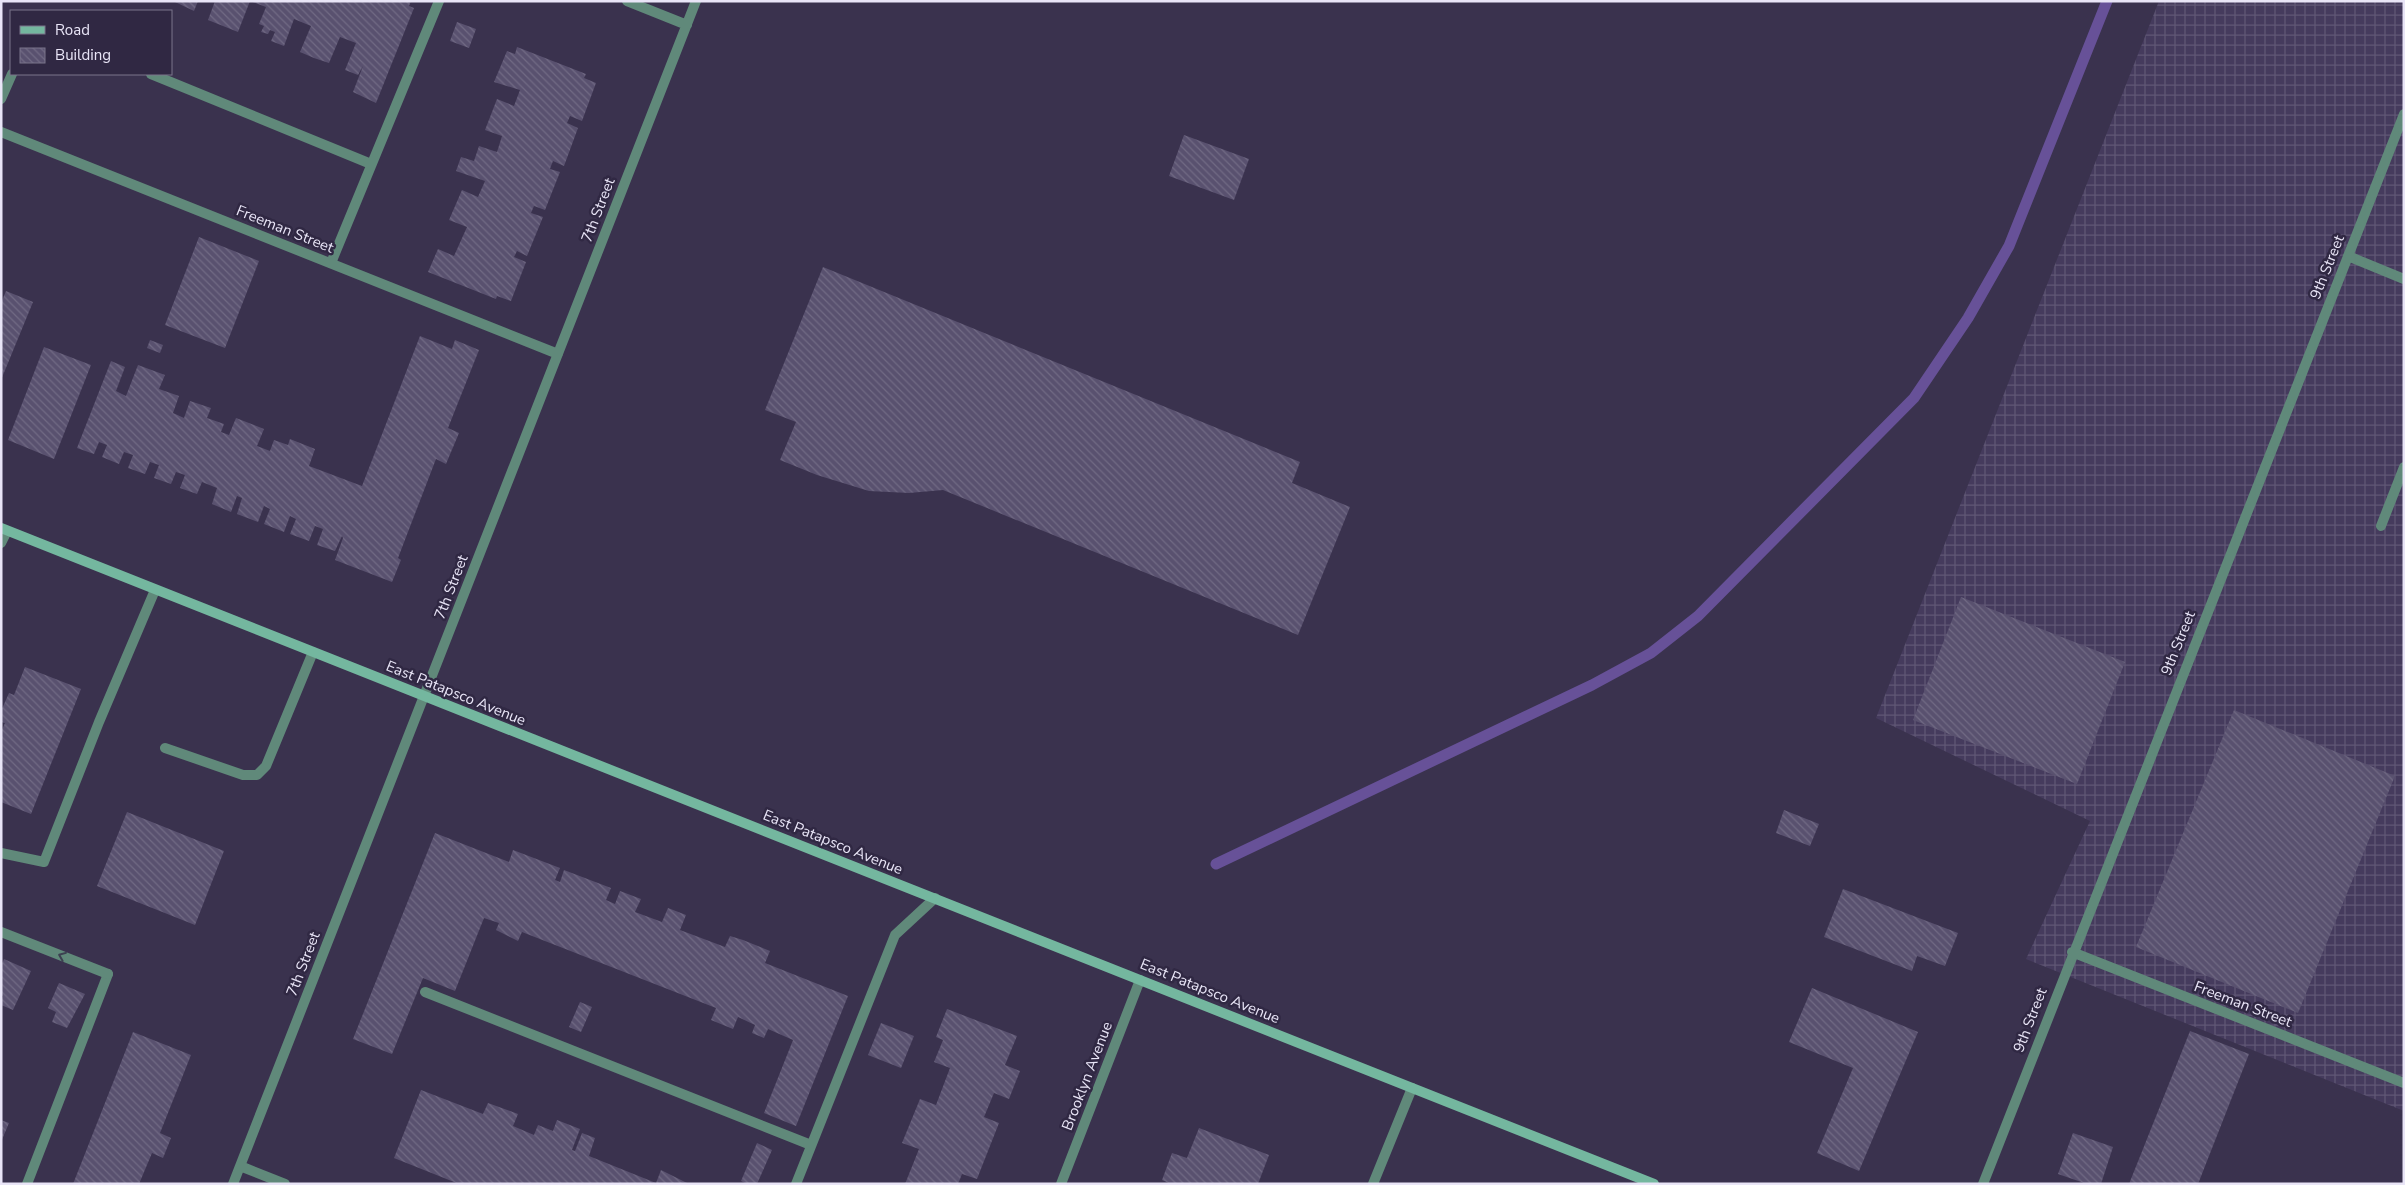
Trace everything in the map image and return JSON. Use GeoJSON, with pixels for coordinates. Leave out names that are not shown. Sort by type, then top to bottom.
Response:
{"type":"FeatureCollection","features":[{"type":"Feature","properties":{"kind":"main road","name":"East Patapsco Avenue"},"geometry":{"type":"LineString","coordinates":[[4,530],[1654,1184]]}},
{"type":"Feature","properties":{"kind":"street"},"geometry":{"type":"LineString","coordinates":[[331,263],[439,1]]}},
{"type":"Feature","properties":{"kind":"street"},"geometry":{"type":"LineString","coordinates":[[627,1],[687,25]]}},
{"type":"Feature","properties":{"kind":"street","name":"7th Street"},"geometry":{"type":"LineString","coordinates":[[233,1184],[696,1]]}},
{"type":"Feature","properties":{"kind":"street"},"geometry":{"type":"LineString","coordinates":[[1,100],[12,75]]}},
{"type":"Feature","properties":{"kind":"street"},"geometry":{"type":"LineString","coordinates":[[153,75],[371,164]]}},
{"type":"Feature","properties":{"kind":"street","name":"9th Street"},"geometry":{"type":"LineString","coordinates":[[1983,1184],[2072,952],[2404,114]]}},
{"type":"Feature","properties":{"kind":"street","name":"Freeman Street"},"geometry":{"type":"LineString","coordinates":[[1,132],[558,354]]}},
{"type":"Feature","properties":{"kind":"street"},"geometry":{"type":"LineString","coordinates":[[2348,256],[2404,279]]}},
{"type":"Feature","properties":{"kind":"street"},"geometry":{"type":"LineString","coordinates":[[2381,526],[2404,468]]}},
{"type":"Feature","properties":{"kind":"street"},"geometry":{"type":"LineString","coordinates":[[1,543],[4,530]]}},
{"type":"Feature","properties":{"kind":"street"},"geometry":{"type":"LineString","coordinates":[[1,853],[44,862],[99,722],[155,590]]}},
{"type":"Feature","properties":{"kind":"street"},"geometry":{"type":"LineString","coordinates":[[164,748],[244,774],[257,774],[266,766],[313,652]]}},
{"type":"Feature","properties":{"kind":"street"},"geometry":{"type":"LineString","coordinates":[[796,1184],[894,935],[935,898]]}},
{"type":"Feature","properties":{"kind":"street"},"geometry":{"type":"LineString","coordinates":[[1,932],[108,974],[27,1184]]}},
{"type":"Feature","properties":{"kind":"street","name":"Freeman Street"},"geometry":{"type":"LineString","coordinates":[[2072,952],[2404,1083]]}},
{"type":"Feature","properties":{"kind":"street","name":"Brooklyn Avenue"},"geometry":{"type":"LineString","coordinates":[[1061,1184],[1140,980]]}},
{"type":"Feature","properties":{"kind":"street"},"geometry":{"type":"LineString","coordinates":[[425,992],[811,1145]]}},
{"type":"Feature","properties":{"kind":"street"},"geometry":{"type":"LineString","coordinates":[[1373,1184],[1412,1088]]}},
{"type":"Feature","properties":{"kind":"street"},"geometry":{"type":"LineString","coordinates":[[240,1166],[285,1184]]}},
{"type":"Feature","properties":{"kind":"shaded area"},"geometry":{"type":"Polygon","coordinates":[[[2159,1],[2404,1],[2404,1111],[2026,959],[2090,821],[1876,718],[2159,1]]]}},
{"type":"Feature","properties":{"kind":"building"},"geometry":{"type":"Polygon","coordinates":[[[173,1],[198,1],[194,11],[173,1]]]}},
{"type":"Feature","properties":{"kind":"building"},"geometry":{"type":"Polygon","coordinates":[[[215,1],[250,1],[238,32],[208,20],[215,1]]]}},
{"type":"Feature","properties":{"kind":"building"},"geometry":{"type":"Polygon","coordinates":[[[250,1],[411,1],[409,6],[414,8],[376,103],[353,92],[363,66],[358,75],[345,70],[356,43],[340,37],[329,63],[314,58],[300,52],[311,26],[294,19],[284,46],[271,41],[275,32],[270,30],[268,34],[261,32],[264,26],[259,24],[266,7],[250,1]]]}},
{"type":"Feature","properties":{"kind":"building"},"geometry":{"type":"Polygon","coordinates":[[[457,22],[476,29],[469,48],[450,41],[457,22]]]}},
{"type":"Feature","properties":{"kind":"building"},"geometry":{"type":"Polygon","coordinates":[[[517,47],[586,74],[584,78],[596,83],[582,121],[570,116],[567,123],[578,128],[564,166],[553,161],[550,169],[560,172],[545,210],[534,206],[531,213],[543,217],[527,256],[517,251],[514,257],[526,262],[511,301],[497,296],[496,299],[428,272],[438,249],[454,256],[467,227],[449,220],[462,190],[478,197],[485,181],[456,171],[461,157],[474,161],[479,146],[497,152],[502,136],[485,130],[497,99],[514,106],[520,90],[494,82],[507,51],[515,54],[517,47]]]}},
{"type":"Feature","properties":{"kind":"building"},"geometry":{"type":"Polygon","coordinates":[[[1184,135],[1249,159],[1234,200],[1169,176],[1184,135]]]}},
{"type":"Feature","properties":{"kind":"building"},"geometry":{"type":"Polygon","coordinates":[[[199,237],[259,261],[225,348],[165,325],[199,237]]]}},
{"type":"Feature","properties":{"kind":"building"},"geometry":{"type":"Polygon","coordinates":[[[823,267],[1300,462],[1292,483],[1350,507],[1298,635],[943,490],[909,493],[869,491],[817,475],[780,460],[796,422],[765,410],[823,267]]]}},
{"type":"Feature","properties":{"kind":"building"},"geometry":{"type":"Polygon","coordinates":[[[6,291],[33,302],[1,380],[1,303],[6,291]]]}},
{"type":"Feature","properties":{"kind":"building"},"geometry":{"type":"Polygon","coordinates":[[[420,336],[452,349],[455,340],[479,350],[448,428],[459,433],[446,464],[436,459],[398,558],[401,560],[392,582],[335,560],[343,538],[342,536],[335,551],[317,545],[323,529],[315,526],[309,541],[290,534],[296,519],[290,516],[284,532],[264,524],[270,509],[264,506],[258,522],[237,514],[242,498],[237,496],[231,512],[212,504],[217,488],[202,482],[197,494],[180,488],[185,475],[176,472],[171,484],[154,478],[159,465],[150,462],[145,474],[128,468],[133,455],[124,452],[119,464],[102,457],[107,445],[99,442],[94,454],[77,448],[111,361],[125,367],[116,391],[126,396],[138,365],[165,375],[159,389],[179,396],[173,413],[184,418],[190,401],[211,408],[207,418],[224,424],[221,432],[229,435],[236,418],[264,429],[257,446],[270,451],[274,440],[288,445],[290,439],[315,449],[309,466],[362,486],[420,336]]]}},
{"type":"Feature","properties":{"kind":"building"},"geometry":{"type":"Polygon","coordinates":[[[150,340],[163,345],[160,353],[147,348],[150,340]]]}},
{"type":"Feature","properties":{"kind":"building"},"geometry":{"type":"Polygon","coordinates":[[[44,347],[91,365],[54,459],[8,440],[44,347]]]}},
{"type":"Feature","properties":{"kind":"building"},"geometry":{"type":"Polygon","coordinates":[[[1961,597],[2125,662],[2077,784],[1913,720],[1961,597]]]}},
{"type":"Feature","properties":{"kind":"building"},"geometry":{"type":"Polygon","coordinates":[[[25,667],[81,689],[31,814],[1,802],[1,732],[5,723],[1,722],[1,711],[9,693],[14,695],[25,667]]]}},
{"type":"Feature","properties":{"kind":"building"},"geometry":{"type":"Polygon","coordinates":[[[2234,710],[2395,776],[2298,1013],[2136,947],[2234,710]]]}},
{"type":"Feature","properties":{"kind":"building"},"geometry":{"type":"Polygon","coordinates":[[[1784,810],[1819,824],[1810,846],[1776,833],[1784,810]]]}},
{"type":"Feature","properties":{"kind":"building"},"geometry":{"type":"Polygon","coordinates":[[[127,812],[224,851],[195,925],[97,886],[127,812]]]}},
{"type":"Feature","properties":{"kind":"building"},"geometry":{"type":"Polygon","coordinates":[[[435,833],[509,862],[513,850],[560,868],[555,880],[560,882],[564,870],[611,888],[606,900],[615,904],[620,891],[641,899],[635,912],[662,922],[668,908],[686,915],[680,930],[725,947],[730,936],[743,940],[770,951],[765,963],[848,996],[796,1126],[764,1113],[793,1040],[768,1029],[764,1038],[752,1033],[755,1025],[738,1017],[733,1029],[711,1020],[716,1008],[522,932],[518,941],[496,930],[499,923],[484,918],[455,991],[423,978],[392,1054],[353,1039],[435,833]]]}},
{"type":"Feature","properties":{"kind":"building"},"geometry":{"type":"Polygon","coordinates":[[[1843,889],[1958,933],[1945,966],[1917,956],[1912,971],[1824,937],[1843,889]]]}},
{"type":"Feature","properties":{"kind":"building"},"geometry":{"type":"Polygon","coordinates":[[[4,959],[31,971],[13,1010],[1,1005],[3,996],[1,995],[1,966],[4,959]]]}},
{"type":"Feature","properties":{"kind":"building"},"geometry":{"type":"Polygon","coordinates":[[[59,983],[85,994],[67,1028],[52,1022],[56,1012],[48,1008],[59,983]]]}},
{"type":"Feature","properties":{"kind":"building"},"geometry":{"type":"Polygon","coordinates":[[[1812,988],[1918,1032],[1859,1171],[1817,1153],[1853,1068],[1789,1042],[1812,988]]]}},
{"type":"Feature","properties":{"kind":"building"},"geometry":{"type":"Polygon","coordinates":[[[580,1002],[592,1007],[581,1032],[569,1027],[580,1002]]]}},
{"type":"Feature","properties":{"kind":"building"},"geometry":{"type":"Polygon","coordinates":[[[947,1009],[1017,1036],[1005,1065],[1020,1071],[1009,1099],[994,1093],[984,1117],[999,1123],[977,1179],[962,1174],[958,1184],[905,1184],[919,1149],[902,1143],[920,1099],[936,1105],[950,1068],[934,1062],[943,1040],[936,1037],[947,1009]]]}},
{"type":"Feature","properties":{"kind":"building"},"geometry":{"type":"Polygon","coordinates":[[[881,1023],[914,1036],[901,1068],[868,1055],[881,1023]]]}},
{"type":"Feature","properties":{"kind":"building"},"geometry":{"type":"Polygon","coordinates":[[[2190,1031],[2249,1054],[2198,1184],[2129,1184],[2190,1031]]]}},
{"type":"Feature","properties":{"kind":"building"},"geometry":{"type":"Polygon","coordinates":[[[133,1032],[191,1055],[160,1133],[171,1138],[163,1158],[152,1153],[139,1184],[73,1184],[133,1032]]]}},
{"type":"Feature","properties":{"kind":"building"},"geometry":{"type":"Polygon","coordinates":[[[421,1090],[483,1114],[488,1103],[518,1114],[513,1126],[534,1135],[538,1125],[553,1131],[557,1120],[580,1129],[572,1150],[575,1151],[582,1133],[595,1138],[589,1156],[656,1183],[661,1170],[689,1184],[459,1184],[394,1158],[421,1090]]]}},
{"type":"Feature","properties":{"kind":"building"},"geometry":{"type":"Polygon","coordinates":[[[1,1120],[9,1123],[1,1142],[1,1120]]]}},
{"type":"Feature","properties":{"kind":"building"},"geometry":{"type":"Polygon","coordinates":[[[1199,1128],[1269,1155],[1258,1184],[1171,1184],[1162,1180],[1172,1153],[1187,1158],[1199,1128]]]}},
{"type":"Feature","properties":{"kind":"building"},"geometry":{"type":"Polygon","coordinates":[[[2073,1133],[2113,1147],[2101,1184],[2087,1184],[2058,1174],[2073,1133]]]}},
{"type":"Feature","properties":{"kind":"building"},"geometry":{"type":"Polygon","coordinates":[[[757,1143],[772,1150],[757,1184],[747,1184],[741,1181],[757,1143]]]}},
{"type":"Feature","properties":{"kind":"waterway"},"geometry":{"type":"LineString","coordinates":[[1216,864],[1592,685],[1651,653],[1698,616],[1914,398],[1968,318],[2009,246],[2107,1]]}}]}
